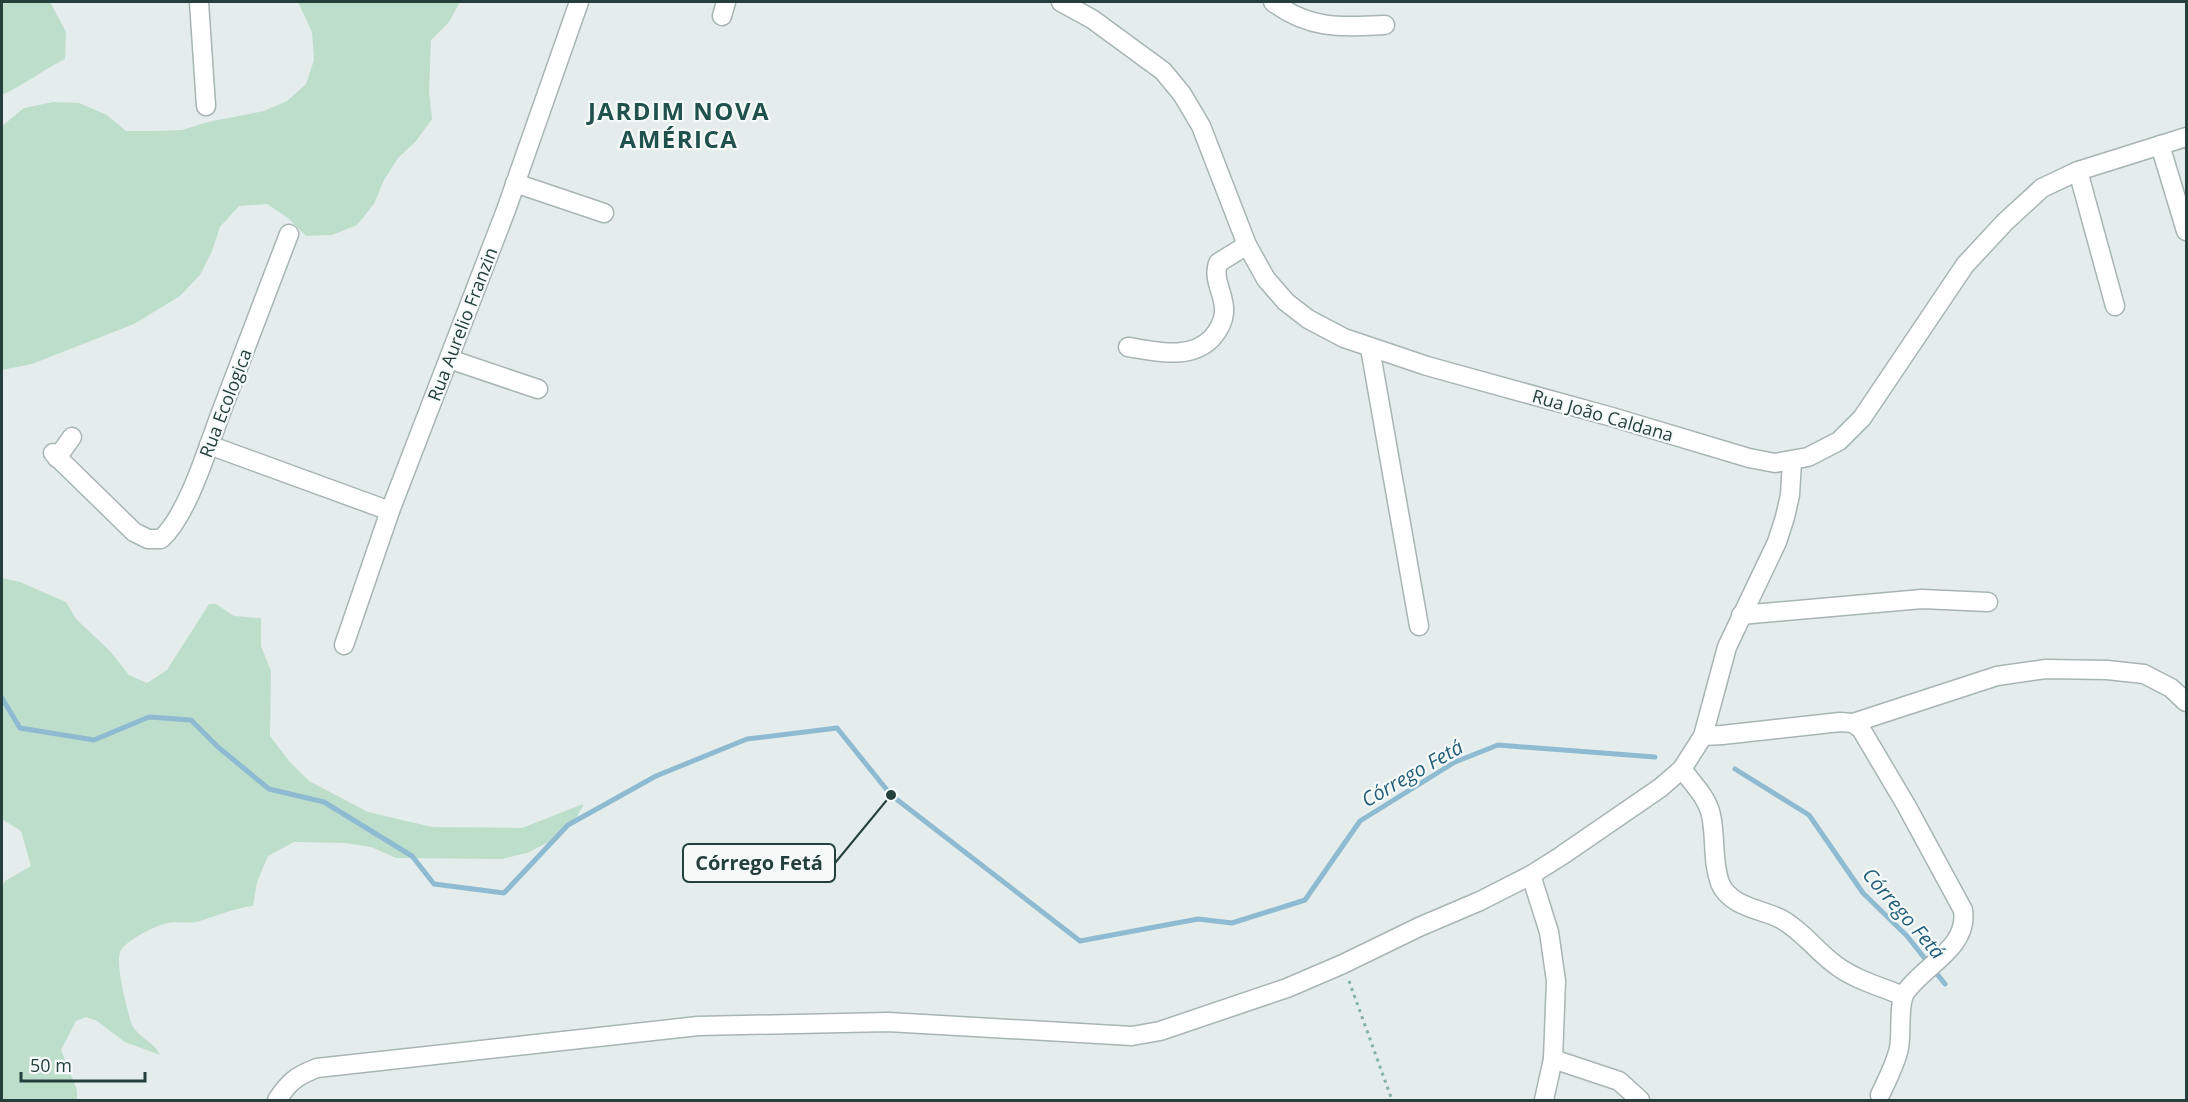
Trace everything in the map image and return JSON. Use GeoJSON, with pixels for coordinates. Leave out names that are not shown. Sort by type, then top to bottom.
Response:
{"type":"FeatureCollection","features":[{"type":"Feature","properties":{"kind":"street"},"geometry":{"type":"LineString","coordinates":[[199,2],[206,106]]}},
{"type":"Feature","properties":{"kind":"street","name":"Rua Aurelio Franzin"},"geometry":{"type":"LineString","coordinates":[[344,645],[390,512],[515,183],[579,2]]}},
{"type":"Feature","properties":{"kind":"street","name":"Rua João Caldana"},"geometry":{"type":"LineString","coordinates":[[1061,2],[1092,19],[1163,71],[1182,94],[1201,126],[1247,245],[1266,279],[1286,302],[1308,319],[1344,338],[1370,348],[1749,458],[1775,463],[1808,457],[1839,441],[1862,418],[1965,265],[2005,222],[2042,188],[2078,171],[2187,137]]}},
{"type":"Feature","properties":{"kind":"street"},"geometry":{"type":"LineString","coordinates":[[1273,2],[1311,22],[1335,28],[1385,25]]}},
{"type":"Feature","properties":{"kind":"street"},"geometry":{"type":"LineString","coordinates":[[2160,145],[2187,231]]}},
{"type":"Feature","properties":{"kind":"street"},"geometry":{"type":"LineString","coordinates":[[2078,171],[2115,306]]}},
{"type":"Feature","properties":{"kind":"street"},"geometry":{"type":"LineString","coordinates":[[515,183],[604,213]]}},
{"type":"Feature","properties":{"kind":"street","name":"Rua Ecologica"},"geometry":{"type":"LineString","coordinates":[[72,437],[55,455],[134,532],[148,539],[161,539],[171,530],[180,516],[209,445],[289,234]]}},
{"type":"Feature","properties":{"kind":"street"},"geometry":{"type":"LineString","coordinates":[[1128,347],[1162,352],[1187,352],[1207,343],[1220,329],[1224,313],[1216,278],[1218,263],[1247,245]]}},
{"type":"Feature","properties":{"kind":"street"},"geometry":{"type":"LineString","coordinates":[[1370,348],[1419,626]]}},
{"type":"Feature","properties":{"kind":"street"},"geometry":{"type":"LineString","coordinates":[[448,359],[538,389]]}},
{"type":"Feature","properties":{"kind":"street"},"geometry":{"type":"LineString","coordinates":[[209,445],[390,512]]}},
{"type":"Feature","properties":{"kind":"street"},"geometry":{"type":"LineString","coordinates":[[277,1101],[298,1075],[317,1068],[698,1026],[888,1022],[1132,1036],[1160,1030],[1256,998],[1343,964],[1531,875],[1660,788],[1682,769],[1703,736],[1727,647],[1777,542],[1790,495],[1792,461]]}},
{"type":"Feature","properties":{"kind":"street"},"geometry":{"type":"LineString","coordinates":[[1741,615],[1922,599],[1988,602]]}},
{"type":"Feature","properties":{"kind":"street"},"geometry":{"type":"LineString","coordinates":[[1703,736],[1853,723],[1996,676],[2046,669],[2107,670],[2144,674],[2171,688],[2187,702]]}},
{"type":"Feature","properties":{"kind":"street"},"geometry":{"type":"LineString","coordinates":[[1853,723],[1861,729],[1883,767],[1963,910],[1965,920],[1963,931],[1956,942],[1911,985],[1903,996],[1899,1051],[1880,1095]]}},
{"type":"Feature","properties":{"kind":"street"},"geometry":{"type":"LineString","coordinates":[[1682,769],[1706,801],[1711,816],[1721,884],[1729,896],[1781,919],[1800,932],[1836,966],[1903,996]]}},
{"type":"Feature","properties":{"kind":"street"},"geometry":{"type":"LineString","coordinates":[[1531,875],[1549,932],[1556,981],[1553,1059],[1544,1101]]}},
{"type":"Feature","properties":{"kind":"street"},"geometry":{"type":"LineString","coordinates":[[1553,1059],[1619,1081],[1640,1101]]}},
{"type":"Feature","properties":{"kind":"path"},"geometry":{"type":"LineString","coordinates":[[1343,964],[1392,1101]]}},
{"type":"Feature","properties":{"kind":"green space"},"geometry":{"type":"Polygon","coordinates":[[[2,2],[50,2],[66,32],[65,59],[2,95],[2,2]]]}},
{"type":"Feature","properties":{"kind":"green space"},"geometry":{"type":"Polygon","coordinates":[[[298,2],[460,2],[449,22],[431,40],[429,91],[432,119],[416,141],[398,158],[384,180],[374,204],[357,225],[332,235],[306,236],[288,218],[267,204],[239,206],[220,227],[212,251],[200,275],[180,296],[134,324],[32,364],[2,370],[2,126],[24,108],[53,102],[79,103],[107,115],[126,131],[182,130],[208,122],[264,111],[287,101],[306,84],[314,60],[312,32],[298,2]]]}},
{"type":"Feature","properties":{"kind":"green space"},"geometry":{"type":"Polygon","coordinates":[[[2,578],[20,582],[66,602],[76,619],[110,651],[129,675],[147,683],[167,670],[209,604],[216,604],[234,616],[261,618],[261,646],[271,671],[270,736],[289,761],[309,781],[368,812],[432,827],[522,828],[583,804],[583,806],[575,820],[557,838],[527,853],[502,859],[396,858],[371,847],[345,843],[294,842],[268,856],[257,882],[253,906],[196,922],[172,922],[159,926],[134,938],[121,950],[120,974],[131,1022],[137,1032],[154,1046],[160,1055],[125,1042],[97,1021],[86,1017],[76,1021],[61,1050],[77,1090],[77,1100],[2,1100],[2,887],[5,881],[31,866],[21,831],[2,819],[2,578]]]}},
{"type":"Feature","properties":{"kind":"waterway","name":"Córrego Fetá"},"geometry":{"type":"LineString","coordinates":[[2,698],[20,728],[94,740],[149,717],[191,720],[218,747],[269,789],[324,802],[412,856],[434,884],[504,893],[568,825],[656,776],[747,739],[837,728],[891,795],[1080,941],[1198,919],[1232,923],[1305,900],[1360,821],[1455,762],[1498,745],[1655,757]]}},
{"type":"Feature","properties":{"kind":"waterway","name":"Córrego Fetá"},"geometry":{"type":"LineString","coordinates":[[1735,769],[1809,815],[1863,893],[1907,936],[1945,984]]}},
{"type":"Feature","properties":{"kind":"place","name":"Córrego Fetá"},"geometry":{"type":"Point","coordinates":[891,795]}},
{"type":"Feature","properties":{"kind":"district","name":"JARDIM NOVA AMÉRICA"},"geometry":{"type":"Point","coordinates":[679,124]}}]}
